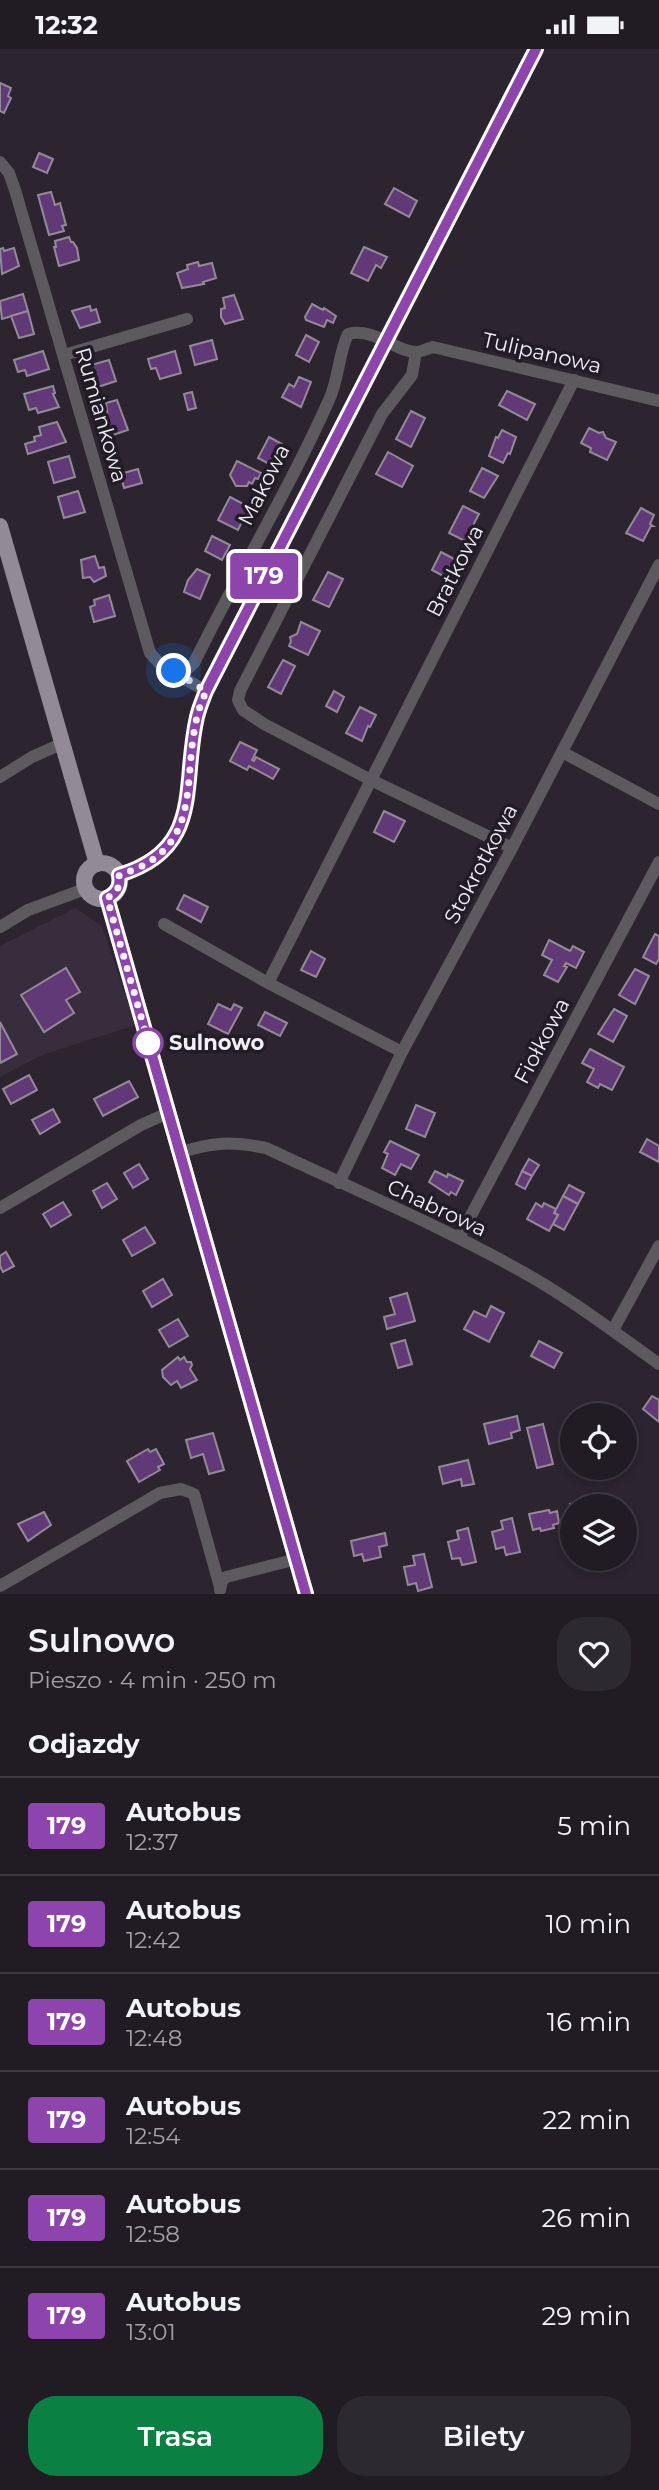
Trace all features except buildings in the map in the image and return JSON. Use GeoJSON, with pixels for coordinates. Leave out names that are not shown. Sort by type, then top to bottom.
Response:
{"type":"FeatureCollection","features":[{"type":"Feature","properties":{"kind":"main road"},"geometry":{"type":"LineString","coordinates":[[0,526],[97,864]]}},
{"type":"Feature","properties":{"kind":"main road"},"geometry":{"type":"LineString","coordinates":[[97,864],[108,864],[119,875],[116,892],[107,898],[97,898],[85,889],[84,876],[97,864]]}},
{"type":"Feature","properties":{"kind":"main road"},"geometry":{"type":"LineString","coordinates":[[107,898],[306,1594]]}},
{"type":"Feature","properties":{"kind":"street"},"geometry":{"type":"LineString","coordinates":[[119,875],[159,856],[182,821],[188,802],[197,716],[206,691],[536,49]]}},
{"type":"Feature","properties":{"kind":"street","name":"Rumiankowa"},"geometry":{"type":"LineString","coordinates":[[0,162],[9,173],[15,190],[150,653],[162,666],[206,691]]}},
{"type":"Feature","properties":{"kind":"street"},"geometry":{"type":"LineString","coordinates":[[64,355],[187,319]]}},
{"type":"Feature","properties":{"kind":"street","name":"Makowa"},"geometry":{"type":"LineString","coordinates":[[174,671],[185,671],[194,663],[274,509],[330,398],[340,350],[348,334],[358,332],[387,341]]}},
{"type":"Feature","properties":{"kind":"street","name":"Tulipanowa"},"geometry":{"type":"LineString","coordinates":[[387,341],[416,352],[433,347],[659,401]]}},
{"type":"Feature","properties":{"kind":"street"},"geometry":{"type":"LineString","coordinates":[[416,352],[412,375],[382,414],[240,691],[238,700],[243,711],[264,724],[371,780],[512,848]]}},
{"type":"Feature","properties":{"kind":"street","name":"Bratkowa"},"geometry":{"type":"LineString","coordinates":[[268,983],[574,380]]}},
{"type":"Feature","properties":{"kind":"street","name":"Stokrotkowa"},"geometry":{"type":"LineString","coordinates":[[339,1183],[402,1052],[659,565]]}},
{"type":"Feature","properties":{"kind":"street"},"geometry":{"type":"LineString","coordinates":[[0,777],[32,757],[61,744]]}},
{"type":"Feature","properties":{"kind":"street"},"geometry":{"type":"LineString","coordinates":[[562,752],[659,804]]}},
{"type":"Feature","properties":{"kind":"street","name":"Fiołkowa"},"geometry":{"type":"LineString","coordinates":[[459,1238],[659,862]]}},
{"type":"Feature","properties":{"kind":"street"},"geometry":{"type":"LineString","coordinates":[[0,927],[28,910],[85,889]]}},
{"type":"Feature","properties":{"kind":"street"},"geometry":{"type":"LineString","coordinates":[[164,924],[268,983],[402,1052]]}},
{"type":"Feature","properties":{"kind":"street"},"geometry":{"type":"LineString","coordinates":[[0,1208],[141,1125],[168,1113]]}},
{"type":"Feature","properties":{"kind":"street","name":"Chabrowa"},"geometry":{"type":"LineString","coordinates":[[179,1153],[208,1144],[238,1143],[265,1148],[459,1238],[523,1272],[659,1364]]}},
{"type":"Feature","properties":{"kind":"street"},"geometry":{"type":"LineString","coordinates":[[613,1331],[659,1245]]}},
{"type":"Feature","properties":{"kind":"street"},"geometry":{"type":"LineString","coordinates":[[0,1586],[160,1493],[181,1489],[194,1494],[220,1591]]}},
{"type":"Feature","properties":{"kind":"street"},"geometry":{"type":"LineString","coordinates":[[220,1591],[226,1577],[297,1559]]}},
{"type":"Feature","properties":{"kind":"shaded area"},"geometry":{"type":"Polygon","coordinates":[[[75,908],[102,926],[136,1025],[42,1055],[0,1077],[0,946],[75,908]]]}},
{"type":"Feature","properties":{"kind":"bus line","name":"179"},"geometry":{"type":"LineString","coordinates":[[306,1594],[107,898],[119,887],[119,875],[159,856],[182,821],[188,802],[197,716],[206,691],[536,49]]}},
{"type":"Feature","properties":{"kind":"place","name":"Sulnowo"},"geometry":{"type":"Point","coordinates":[148,1043]}},
{"type":"Feature","properties":{"kind":"route"},"geometry":{"type":"LineString","coordinates":[[148,1043],[150,1048],[107,898],[119,887],[119,875],[159,856],[182,821],[188,802],[197,716],[206,691],[174,671]]}}]}
